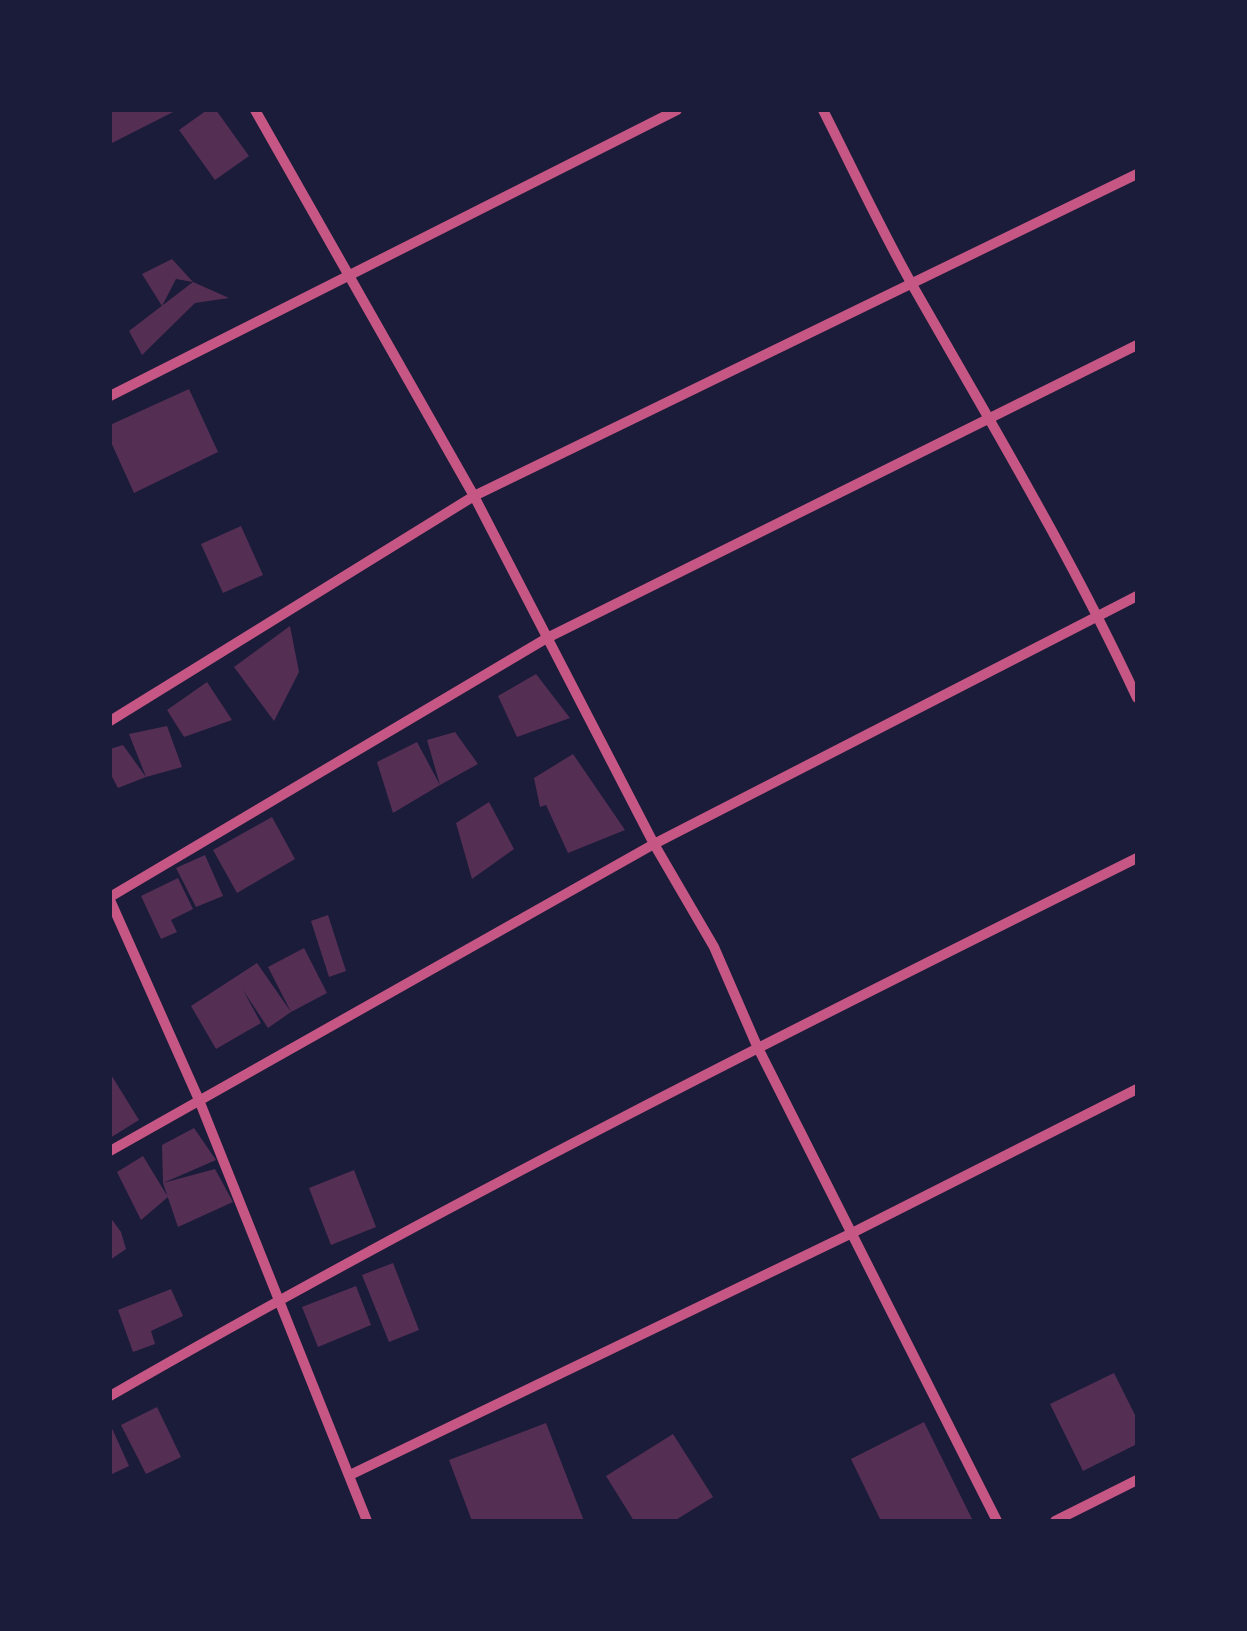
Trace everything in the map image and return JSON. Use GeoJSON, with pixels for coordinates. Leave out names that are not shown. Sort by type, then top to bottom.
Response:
{"type":"FeatureCollection","features":[{"type":"Feature","properties":{"kind":"street"},"geometry":{"type":"LineString","coordinates":[[256,110],[474,496],[654,844],[714,947],[757,1046],[850,1234],[864,1254],[998,1521]]}},
{"type":"Feature","properties":{"kind":"street"},"geometry":{"type":"LineString","coordinates":[[110,396],[677,110]]}},
{"type":"Feature","properties":{"kind":"street"},"geometry":{"type":"LineString","coordinates":[[823,110],[912,285],[991,417],[1098,615],[1137,698]]}},
{"type":"Feature","properties":{"kind":"street"},"geometry":{"type":"LineString","coordinates":[[110,720],[474,496],[1137,174]]}},
{"type":"Feature","properties":{"kind":"street"},"geometry":{"type":"LineString","coordinates":[[367,1521],[199,1100],[110,898],[547,638],[1137,346]]}},
{"type":"Feature","properties":{"kind":"street"},"geometry":{"type":"LineString","coordinates":[[110,1150],[654,844],[1137,596]]}},
{"type":"Feature","properties":{"kind":"street"},"geometry":{"type":"LineString","coordinates":[[110,1396],[280,1298],[757,1046],[1137,858]]}},
{"type":"Feature","properties":{"kind":"street"},"geometry":{"type":"LineString","coordinates":[[350,1476],[850,1234],[1137,1089]]}},
{"type":"Feature","properties":{"kind":"street"},"geometry":{"type":"LineString","coordinates":[[1055,1521],[1137,1480]]}},
{"type":"Feature","properties":{"kind":"building"},"geometry":{"type":"Polygon","coordinates":[[[110,110],[177,110],[110,144],[110,110]]]}},
{"type":"Feature","properties":{"kind":"building"},"geometry":{"type":"Polygon","coordinates":[[[207,110],[216,110],[249,156],[215,180],[179,130],[207,110]]]}},
{"type":"Feature","properties":{"kind":"building"},"geometry":{"type":"Polygon","coordinates":[[[172,259],[193,282],[176,279],[162,306],[142,274],[172,259]]]}},
{"type":"Feature","properties":{"kind":"building"},"geometry":{"type":"Polygon","coordinates":[[[193,282],[229,298],[195,303],[142,355],[129,331],[193,282]]]}},
{"type":"Feature","properties":{"kind":"building"},"geometry":{"type":"Polygon","coordinates":[[[189,389],[218,452],[134,493],[110,440],[110,425],[189,389]]]}},
{"type":"Feature","properties":{"kind":"building"},"geometry":{"type":"Polygon","coordinates":[[[241,526],[263,575],[223,593],[201,544],[241,526]]]}},
{"type":"Feature","properties":{"kind":"building"},"geometry":{"type":"Polygon","coordinates":[[[290,626],[299,672],[274,721],[234,667],[290,626]]]}},
{"type":"Feature","properties":{"kind":"building"},"geometry":{"type":"Polygon","coordinates":[[[536,674],[570,718],[517,737],[498,696],[536,674]]]}},
{"type":"Feature","properties":{"kind":"building"},"geometry":{"type":"Polygon","coordinates":[[[207,682],[232,720],[184,737],[167,710],[207,682]]]}},
{"type":"Feature","properties":{"kind":"building"},"geometry":{"type":"Polygon","coordinates":[[[167,726],[182,767],[146,777],[129,734],[167,726]]]}},
{"type":"Feature","properties":{"kind":"building"},"geometry":{"type":"Polygon","coordinates":[[[455,732],[478,764],[440,785],[427,740],[455,732]]]}},
{"type":"Feature","properties":{"kind":"building"},"geometry":{"type":"Polygon","coordinates":[[[417,742],[440,785],[393,813],[377,762],[417,742]]]}},
{"type":"Feature","properties":{"kind":"building"},"geometry":{"type":"Polygon","coordinates":[[[123,745],[146,777],[118,788],[110,773],[110,749],[123,745]]]}},
{"type":"Feature","properties":{"kind":"building"},"geometry":{"type":"Polygon","coordinates":[[[573,754],[625,830],[568,853],[546,805],[540,807],[534,778],[573,754]]]}},
{"type":"Feature","properties":{"kind":"building"},"geometry":{"type":"Polygon","coordinates":[[[489,802],[514,849],[472,879],[456,823],[489,802]]]}},
{"type":"Feature","properties":{"kind":"building"},"geometry":{"type":"Polygon","coordinates":[[[272,817],[295,859],[237,893],[213,850],[272,817]]]}},
{"type":"Feature","properties":{"kind":"building"},"geometry":{"type":"Polygon","coordinates":[[[205,855],[223,896],[196,907],[176,868],[205,855]]]}},
{"type":"Feature","properties":{"kind":"building"},"geometry":{"type":"Polygon","coordinates":[[[178,878],[193,909],[171,920],[177,932],[161,939],[141,896],[178,878]]]}},
{"type":"Feature","properties":{"kind":"building"},"geometry":{"type":"Polygon","coordinates":[[[328,915],[346,971],[329,977],[311,921],[328,915]]]}},
{"type":"Feature","properties":{"kind":"building"},"geometry":{"type":"Polygon","coordinates":[[[304,948],[327,993],[291,1012],[268,967],[304,948]]]}},
{"type":"Feature","properties":{"kind":"building"},"geometry":{"type":"Polygon","coordinates":[[[257,963],[291,1012],[268,1028],[243,990],[261,1023],[216,1049],[191,1006],[257,963]]]}},
{"type":"Feature","properties":{"kind":"building"},"geometry":{"type":"Polygon","coordinates":[[[110,1073],[139,1120],[110,1138],[110,1073]]]}},
{"type":"Feature","properties":{"kind":"building"},"geometry":{"type":"Polygon","coordinates":[[[194,1128],[216,1160],[163,1183],[162,1145],[194,1128]]]}},
{"type":"Feature","properties":{"kind":"building"},"geometry":{"type":"Polygon","coordinates":[[[143,1156],[168,1197],[141,1220],[117,1172],[143,1156]]]}},
{"type":"Feature","properties":{"kind":"building"},"geometry":{"type":"Polygon","coordinates":[[[215,1169],[233,1202],[178,1227],[163,1183],[215,1169]]]}},
{"type":"Feature","properties":{"kind":"building"},"geometry":{"type":"Polygon","coordinates":[[[354,1170],[376,1227],[331,1245],[309,1188],[354,1170]]]}},
{"type":"Feature","properties":{"kind":"building"},"geometry":{"type":"Polygon","coordinates":[[[110,1217],[121,1232],[126,1249],[110,1260],[110,1217]]]}},
{"type":"Feature","properties":{"kind":"building"},"geometry":{"type":"Polygon","coordinates":[[[393,1263],[419,1330],[389,1342],[362,1275],[393,1263]]]}},
{"type":"Feature","properties":{"kind":"building"},"geometry":{"type":"Polygon","coordinates":[[[356,1286],[371,1325],[318,1347],[302,1307],[356,1286]]]}},
{"type":"Feature","properties":{"kind":"building"},"geometry":{"type":"Polygon","coordinates":[[[171,1289],[183,1316],[151,1331],[155,1344],[133,1352],[118,1310],[171,1289]]]}},
{"type":"Feature","properties":{"kind":"building"},"geometry":{"type":"Polygon","coordinates":[[[1114,1373],[1137,1419],[1137,1444],[1083,1471],[1050,1404],[1114,1373]]]}},
{"type":"Feature","properties":{"kind":"building"},"geometry":{"type":"Polygon","coordinates":[[[157,1407],[181,1457],[146,1474],[121,1425],[157,1407]]]}},
{"type":"Feature","properties":{"kind":"building"},"geometry":{"type":"Polygon","coordinates":[[[924,1422],[973,1521],[881,1521],[851,1459],[924,1422]]]}},
{"type":"Feature","properties":{"kind":"building"},"geometry":{"type":"Polygon","coordinates":[[[546,1423],[584,1521],[472,1521],[449,1460],[546,1423]]]}},
{"type":"Feature","properties":{"kind":"building"},"geometry":{"type":"Polygon","coordinates":[[[110,1424],[129,1466],[110,1475],[110,1424]]]}},
{"type":"Feature","properties":{"kind":"building"},"geometry":{"type":"Polygon","coordinates":[[[673,1434],[713,1497],[674,1521],[634,1521],[606,1476],[673,1434]]]}}]}
